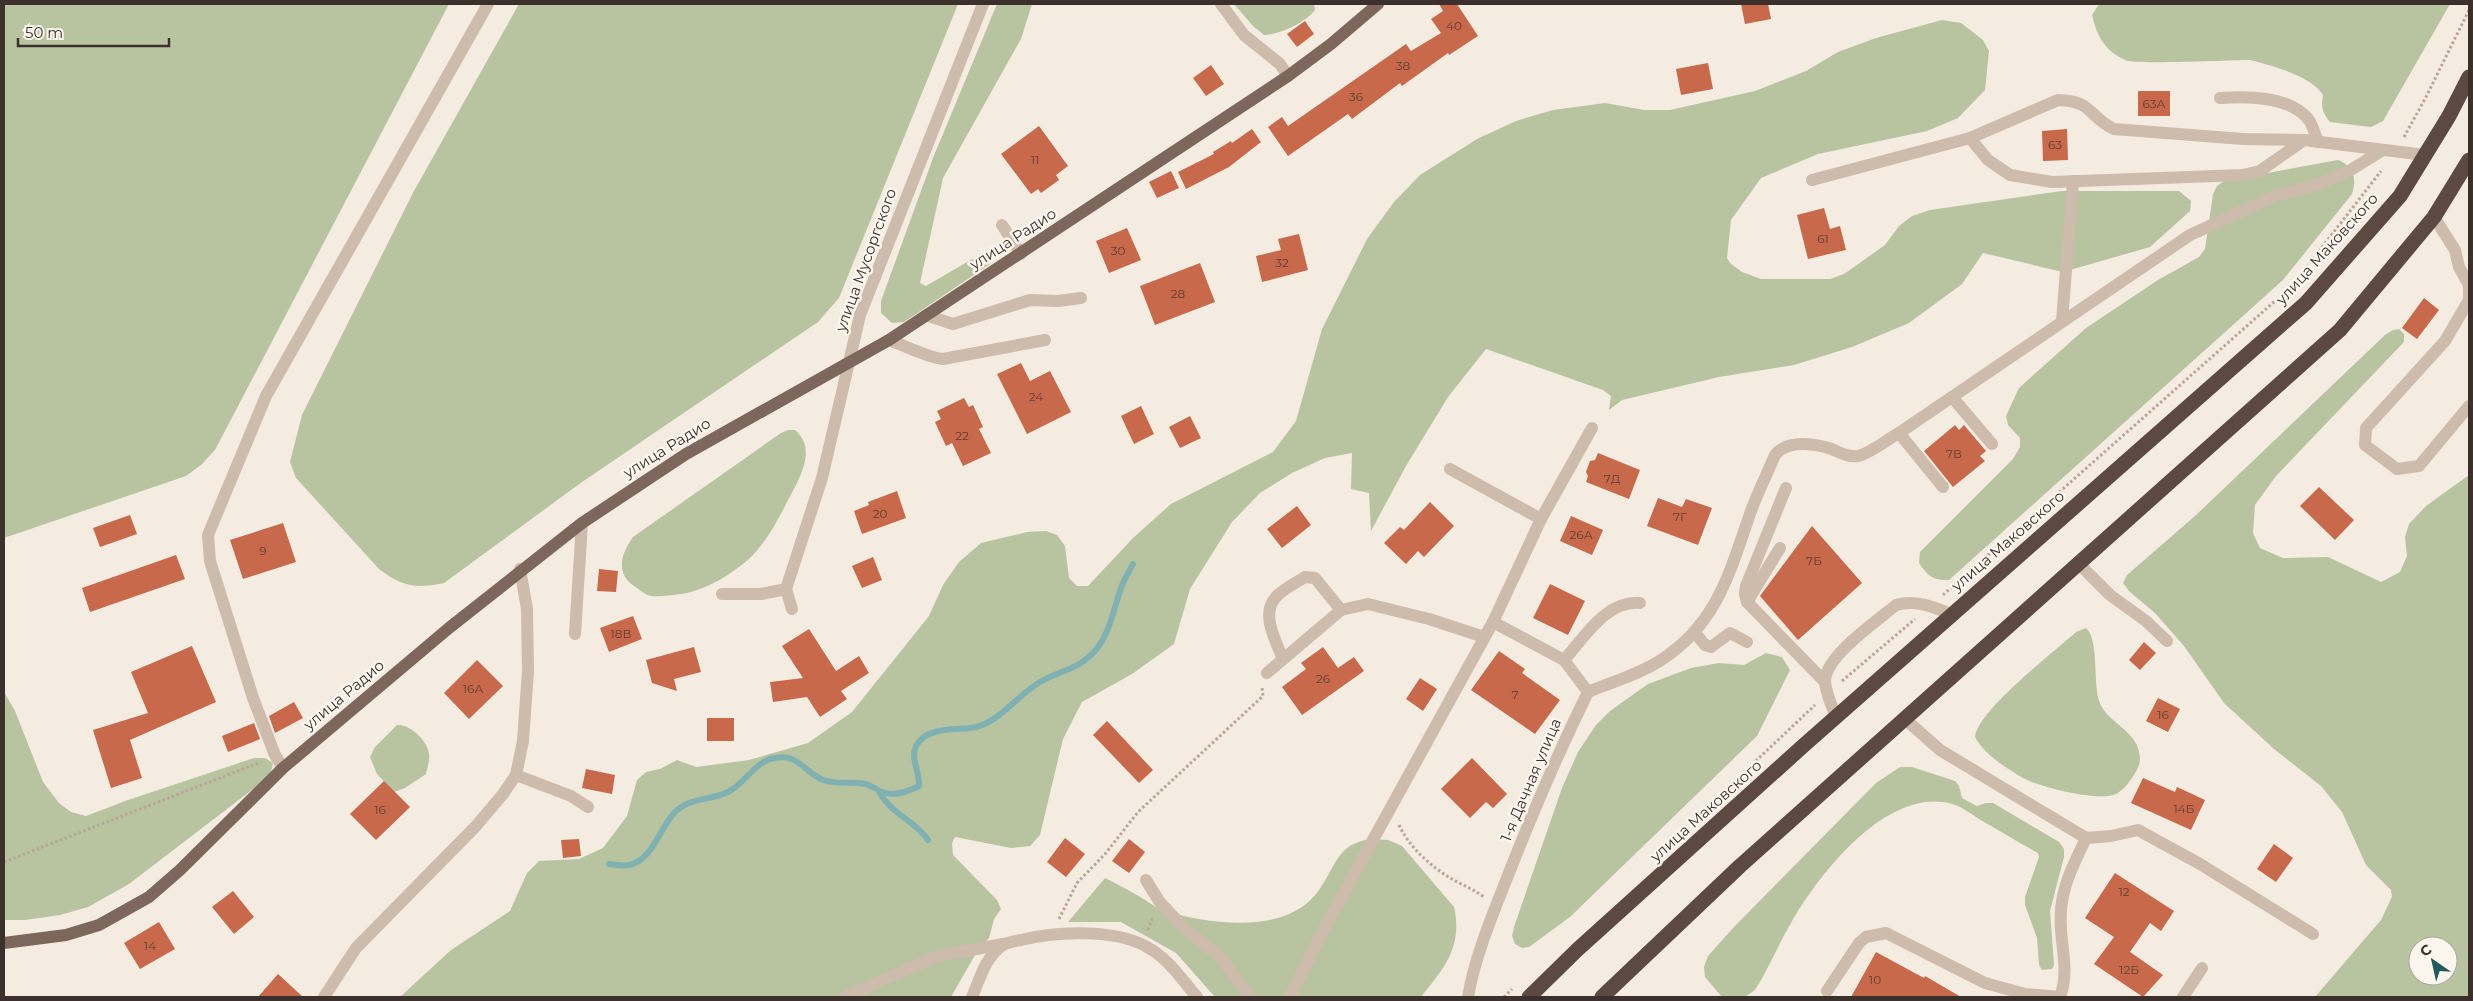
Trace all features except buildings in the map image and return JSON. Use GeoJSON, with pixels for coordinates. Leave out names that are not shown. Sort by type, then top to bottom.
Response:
{"type":"FeatureCollection","features":[{"type":"Feature","properties":{"kind":"highway","name":"улица Маковского"},"geometry":{"type":"LineString","coordinates":[[1529,997],[1577,950],[1836,717],[2306,303],[2400,196],[2425,156],[2469,77]]}},
{"type":"Feature","properties":{"kind":"highway"},"geometry":{"type":"LineString","coordinates":[[1602,997],[1740,866],[2340,330],[2434,217],[2469,160]]}},
{"type":"Feature","properties":{"kind":"main road","name":"улица Радио"},"geometry":{"type":"LineString","coordinates":[[4,943],[66,935],[99,925],[124,913],[148,897],[180,870],[283,768],[520,569],[582,523],[686,454],[757,412],[889,340],[1021,254],[1288,76],[1331,44],[1378,4]]}},
{"type":"Feature","properties":{"kind":"street"},"geometry":{"type":"LineString","coordinates":[[283,768],[275,755],[253,698],[210,561],[208,534],[266,396],[488,4]]}},
{"type":"Feature","properties":{"kind":"street","name":"улица Мусоргского"},"geometry":{"type":"LineString","coordinates":[[786,589],[822,478],[860,315],[983,4]]}},
{"type":"Feature","properties":{"kind":"street"},"geometry":{"type":"LineString","coordinates":[[1220,4],[1244,35],[1280,64],[1288,76]]}},
{"type":"Feature","properties":{"kind":"street"},"geometry":{"type":"LineString","coordinates":[[2220,98],[2251,96],[2287,104],[2308,119],[2318,142]]}},
{"type":"Feature","properties":{"kind":"street"},"geometry":{"type":"LineString","coordinates":[[1812,180],[1970,138],[2058,100],[2086,105],[2105,125],[2114,129],[2243,139],[2304,140],[2396,150],[2425,156]]}},
{"type":"Feature","properties":{"kind":"street"},"geometry":{"type":"LineString","coordinates":[[1970,138],[1988,160],[2010,175],[2052,182],[2243,175],[2260,170],[2304,140]]}},
{"type":"Feature","properties":{"kind":"street"},"geometry":{"type":"LineString","coordinates":[[1493,622],[1564,660],[1588,692],[1661,661],[1695,633],[1711,612],[1735,560],[1774,455],[1780,448],[1792,444],[1826,447],[1845,455],[1859,456],[1899,433],[2190,235],[2275,196],[2326,181],[2349,171],[2383,150]]}},
{"type":"Feature","properties":{"kind":"street"},"geometry":{"type":"LineString","coordinates":[[2062,321],[2073,181]]}},
{"type":"Feature","properties":{"kind":"street"},"geometry":{"type":"LineString","coordinates":[[2434,217],[2455,250],[2459,267],[2469,285],[2469,300],[2445,341],[2366,428],[2365,445],[2397,469],[2419,466],[2469,406]]}},
{"type":"Feature","properties":{"kind":"street"},"geometry":{"type":"LineString","coordinates":[[1002,224],[1021,254]]}},
{"type":"Feature","properties":{"kind":"street"},"geometry":{"type":"LineString","coordinates":[[926,315],[952,324],[1030,300],[1058,301],[1081,298]]}},
{"type":"Feature","properties":{"kind":"street"},"geometry":{"type":"LineString","coordinates":[[889,340],[920,351],[932,358],[943,359],[1045,340]]}},
{"type":"Feature","properties":{"kind":"street"},"geometry":{"type":"LineString","coordinates":[[1952,397],[1992,444]]}},
{"type":"Feature","properties":{"kind":"street"},"geometry":{"type":"LineString","coordinates":[[1290,997],[1325,927],[1400,794],[1493,622],[1542,519],[1592,428]]}},
{"type":"Feature","properties":{"kind":"street"},"geometry":{"type":"LineString","coordinates":[[1899,433],[1943,487]]}},
{"type":"Feature","properties":{"kind":"street"},"geometry":{"type":"LineString","coordinates":[[1450,469],[1542,519]]}},
{"type":"Feature","properties":{"kind":"street"},"geometry":{"type":"LineString","coordinates":[[1786,488],[1746,586],[1745,594],[1747,602],[1826,688],[1836,717]]}},
{"type":"Feature","properties":{"kind":"street"},"geometry":{"type":"LineString","coordinates":[[575,634],[582,523]]}},
{"type":"Feature","properties":{"kind":"street"},"geometry":{"type":"LineString","coordinates":[[1747,602],[1780,548]]}},
{"type":"Feature","properties":{"kind":"street"},"geometry":{"type":"LineString","coordinates":[[2079,564],[2110,595],[2146,621],[2167,640]]}},
{"type":"Feature","properties":{"kind":"street"},"geometry":{"type":"LineString","coordinates":[[324,997],[356,948],[476,826],[504,794],[516,774],[523,741],[528,671],[527,609],[520,569]]}},
{"type":"Feature","properties":{"kind":"street"},"geometry":{"type":"LineString","coordinates":[[1283,659],[1271,628],[1269,608],[1276,596],[1305,577],[1315,578],[1341,610]]}},
{"type":"Feature","properties":{"kind":"street"},"geometry":{"type":"LineString","coordinates":[[722,594],[760,594],[786,589],[792,609]]}},
{"type":"Feature","properties":{"kind":"street"},"geometry":{"type":"LineString","coordinates":[[1564,660],[1600,618],[1611,609],[1640,602]]}},
{"type":"Feature","properties":{"kind":"street"},"geometry":{"type":"LineString","coordinates":[[1826,688],[1830,666],[1838,656],[1896,606],[1905,602],[1931,606],[1952,614]]}},
{"type":"Feature","properties":{"kind":"street"},"geometry":{"type":"LineString","coordinates":[[1267,673],[1341,610],[1368,604],[1429,619],[1484,637]]}},
{"type":"Feature","properties":{"kind":"street"},"geometry":{"type":"LineString","coordinates":[[1695,633],[1705,645],[1712,647],[1730,633],[1747,642]]}},
{"type":"Feature","properties":{"kind":"street","name":"1-я Дачная улица"},"geometry":{"type":"LineString","coordinates":[[1468,997],[1472,976],[1496,907],[1543,787],[1588,692]]}},
{"type":"Feature","properties":{"kind":"street"},"geometry":{"type":"LineString","coordinates":[[1905,719],[1940,750],[2086,838],[2111,836],[2138,830],[2200,864],[2313,934]]}},
{"type":"Feature","properties":{"kind":"street"},"geometry":{"type":"LineString","coordinates":[[516,774],[571,796],[588,807]]}},
{"type":"Feature","properties":{"kind":"street"},"geometry":{"type":"LineString","coordinates":[[1827,991],[1859,943],[1866,938],[1886,933],[1984,984],[2025,994],[2061,997],[2066,980],[2061,911],[2065,880],[2086,838]]}},
{"type":"Feature","properties":{"kind":"street"},"geometry":{"type":"LineString","coordinates":[[1146,880],[1159,901],[1198,941],[1221,958],[1250,997]]}},
{"type":"Feature","properties":{"kind":"street"},"geometry":{"type":"LineString","coordinates":[[844,997],[938,956],[1070,932],[1121,938],[1143,944],[1165,960],[1197,997]]}},
{"type":"Feature","properties":{"kind":"street"},"geometry":{"type":"LineString","coordinates":[[972,997],[986,962],[1003,944]]}},
{"type":"Feature","properties":{"kind":"street"},"geometry":{"type":"LineString","coordinates":[[2183,997],[2202,968]]}},
{"type":"Feature","properties":{"kind":"path"},"geometry":{"type":"LineString","coordinates":[[1720,795],[1826,688],[1931,606],[2292,286],[2364,195],[2396,150],[2426,97],[2469,10]]}},
{"type":"Feature","properties":{"kind":"path"},"geometry":{"type":"LineString","coordinates":[[1054,934],[1060,914],[1078,883],[1105,854],[1138,812],[1263,696],[1262,680],[1267,673]]}},
{"type":"Feature","properties":{"kind":"path"},"geometry":{"type":"LineString","coordinates":[[4,862],[137,812],[275,755]]}},
{"type":"Feature","properties":{"kind":"path"},"geometry":{"type":"LineString","coordinates":[[1400,794],[1399,826],[1414,848],[1442,872],[1467,885],[1496,907]]}},
{"type":"Feature","properties":{"kind":"path"},"geometry":{"type":"LineString","coordinates":[[1143,944],[1159,901]]}},
{"type":"Feature","properties":{"kind":"path"},"geometry":{"type":"LineString","coordinates":[[1504,997],[1518,984]]}},
{"type":"Feature","properties":{"kind":"green space"},"geometry":{"type":"Polygon","coordinates":[[[4,4],[449,4],[215,450],[201,465],[186,476],[4,538],[4,4]]]}},
{"type":"Feature","properties":{"kind":"green space"},"geometry":{"type":"Polygon","coordinates":[[[519,4],[958,4],[839,298],[818,322],[582,482],[444,583],[426,586],[410,585],[395,580],[379,569],[296,478],[290,462],[302,415],[414,191],[519,4]]]}},
{"type":"Feature","properties":{"kind":"green space"},"geometry":{"type":"Polygon","coordinates":[[[997,4],[1032,4],[1021,39],[943,178],[920,283],[926,286],[986,251],[992,254],[990,264],[904,322],[892,323],[881,313],[881,301],[933,158],[997,4]]]}},
{"type":"Feature","properties":{"kind":"green space"},"geometry":{"type":"Polygon","coordinates":[[[1234,4],[1314,4],[1315,10],[1311,15],[1292,27],[1277,33],[1264,35],[1253,26],[1234,4]]]}},
{"type":"Feature","properties":{"kind":"green space"},"geometry":{"type":"Polygon","coordinates":[[[2099,4],[2450,4],[2383,121],[2371,127],[2330,122],[2323,109],[2323,95],[2318,88],[2290,72],[2268,65],[2249,60],[2163,62],[2125,60],[2112,52],[2099,36],[2092,15],[2099,4]]]}},
{"type":"Feature","properties":{"kind":"green space"},"geometry":{"type":"Polygon","coordinates":[[[1942,20],[1961,23],[1983,40],[1989,51],[1985,90],[1958,118],[1927,131],[1818,154],[1761,178],[1731,220],[1727,258],[1730,263],[1742,272],[1761,279],[1830,279],[1844,274],[1885,245],[1899,226],[1912,216],[1930,210],[2062,191],[2179,191],[2191,201],[2190,211],[2150,247],[2063,272],[1983,253],[1962,284],[1909,323],[1852,347],[1794,365],[1719,377],[1622,400],[1609,410],[1611,396],[1603,390],[1486,349],[1448,397],[1406,466],[1371,531],[1369,493],[1351,489],[1352,453],[1325,458],[1292,473],[1260,493],[1232,522],[1190,589],[1174,644],[1132,674],[1082,702],[1063,739],[1040,835],[1030,846],[1011,848],[955,837],[952,843],[953,855],[997,900],[1001,909],[994,919],[989,938],[979,948],[951,997],[400,997],[451,950],[510,911],[527,873],[539,861],[579,859],[603,848],[627,816],[637,780],[646,772],[660,769],[677,760],[696,767],[749,760],[808,743],[852,712],[929,616],[943,585],[959,562],[981,543],[1027,532],[1046,531],[1057,535],[1065,546],[1069,578],[1077,586],[1088,586],[1133,538],[1171,504],[1273,452],[1296,421],[1322,329],[1367,239],[1394,202],[1420,175],[1477,139],[1516,121],[1553,110],[1605,103],[1644,110],[1670,110],[1755,91],[1806,71],[1838,52],[1876,38],[1942,20]]]}},
{"type":"Feature","properties":{"kind":"green space"},"geometry":{"type":"Polygon","coordinates":[[[2338,160],[2348,166],[2353,173],[2352,194],[2283,280],[1949,580],[1939,580],[1928,574],[1919,563],[1920,552],[2013,459],[2020,447],[2020,438],[2008,425],[2006,416],[2019,388],[2086,328],[2158,280],[2199,257],[2205,249],[2213,194],[2217,186],[2224,181],[2338,160]]]}},
{"type":"Feature","properties":{"kind":"green space"},"geometry":{"type":"Polygon","coordinates":[[[2399,329],[2404,334],[2404,342],[2276,476],[2255,505],[2253,533],[2260,548],[2283,558],[2328,557],[2381,582],[2400,572],[2407,556],[2405,537],[2409,524],[2426,506],[2469,475],[2469,997],[2315,997],[2381,920],[2392,897],[2391,890],[2366,865],[2342,812],[2321,786],[2274,749],[2224,703],[2184,646],[2155,613],[2130,592],[2123,583],[2127,575],[2195,516],[2385,335],[2399,329]]]}},
{"type":"Feature","properties":{"kind":"green space"},"geometry":{"type":"Polygon","coordinates":[[[795,430],[804,442],[806,456],[802,471],[765,541],[751,557],[719,580],[700,589],[681,594],[651,596],[630,583],[625,577],[622,564],[625,551],[633,537],[781,433],[795,430]]]}},
{"type":"Feature","properties":{"kind":"green space"},"geometry":{"type":"Polygon","coordinates":[[[2086,628],[2093,641],[2099,701],[2109,716],[2129,734],[2138,748],[2140,758],[2138,769],[2127,785],[2118,793],[2108,796],[2084,795],[2031,782],[1990,755],[1975,737],[1979,726],[1989,712],[2018,682],[2076,632],[2086,628]]]}},
{"type":"Feature","properties":{"kind":"green space"},"geometry":{"type":"Polygon","coordinates":[[[1766,653],[1782,657],[1790,670],[1757,736],[1570,917],[1529,947],[1522,948],[1515,944],[1512,936],[1514,927],[1562,788],[1578,752],[1596,725],[1610,711],[1648,684],[1691,668],[1719,663],[1744,665],[1766,653]]]}},
{"type":"Feature","properties":{"kind":"green space"},"geometry":{"type":"Polygon","coordinates":[[[4,692],[15,711],[43,782],[59,803],[71,812],[86,816],[254,758],[265,758],[273,763],[270,776],[129,884],[88,907],[60,915],[25,920],[4,920],[4,692]]]}},
{"type":"Feature","properties":{"kind":"green space"},"geometry":{"type":"Polygon","coordinates":[[[397,725],[413,730],[422,739],[428,749],[429,759],[426,774],[405,788],[394,792],[377,774],[370,757],[375,747],[397,725]]]}},
{"type":"Feature","properties":{"kind":"green space"},"geometry":{"type":"Polygon","coordinates":[[[1900,767],[1912,767],[1955,781],[1959,786],[1962,798],[1977,806],[1993,803],[2059,842],[2064,849],[2064,857],[2050,911],[2054,965],[2052,969],[2042,970],[2039,965],[2037,938],[2025,905],[2025,897],[2039,857],[2038,853],[1959,806],[1928,802],[1903,808],[1880,821],[1858,838],[1837,859],[1803,903],[1755,990],[1745,997],[1722,997],[1705,977],[1704,967],[1708,956],[1733,928],[1876,783],[1900,767]]]}},
{"type":"Feature","properties":{"kind":"green space"},"geometry":{"type":"Polygon","coordinates":[[[1372,839],[1388,840],[1402,846],[1454,907],[1456,934],[1450,956],[1421,997],[1215,997],[1176,953],[1121,922],[1068,922],[1105,878],[1161,910],[1183,916],[1203,920],[1245,923],[1285,916],[1302,907],[1316,894],[1343,852],[1360,841],[1372,839]]]}},
{"type":"Feature","properties":{"kind":"waterway"},"geometry":{"type":"LineString","coordinates":[[609,864],[629,865],[637,862],[650,850],[670,818],[681,807],[694,801],[721,795],[734,789],[759,766],[770,759],[779,757],[794,760],[823,780],[865,784],[890,794],[911,790],[919,786],[914,751],[926,735],[933,732],[971,728],[990,721],[1040,682],[1078,665],[1090,656],[1106,633],[1122,585],[1133,564]]}},
{"type":"Feature","properties":{"kind":"waterway"},"geometry":{"type":"LineString","coordinates":[[879,791],[890,806],[916,827],[928,840]]}}]}
